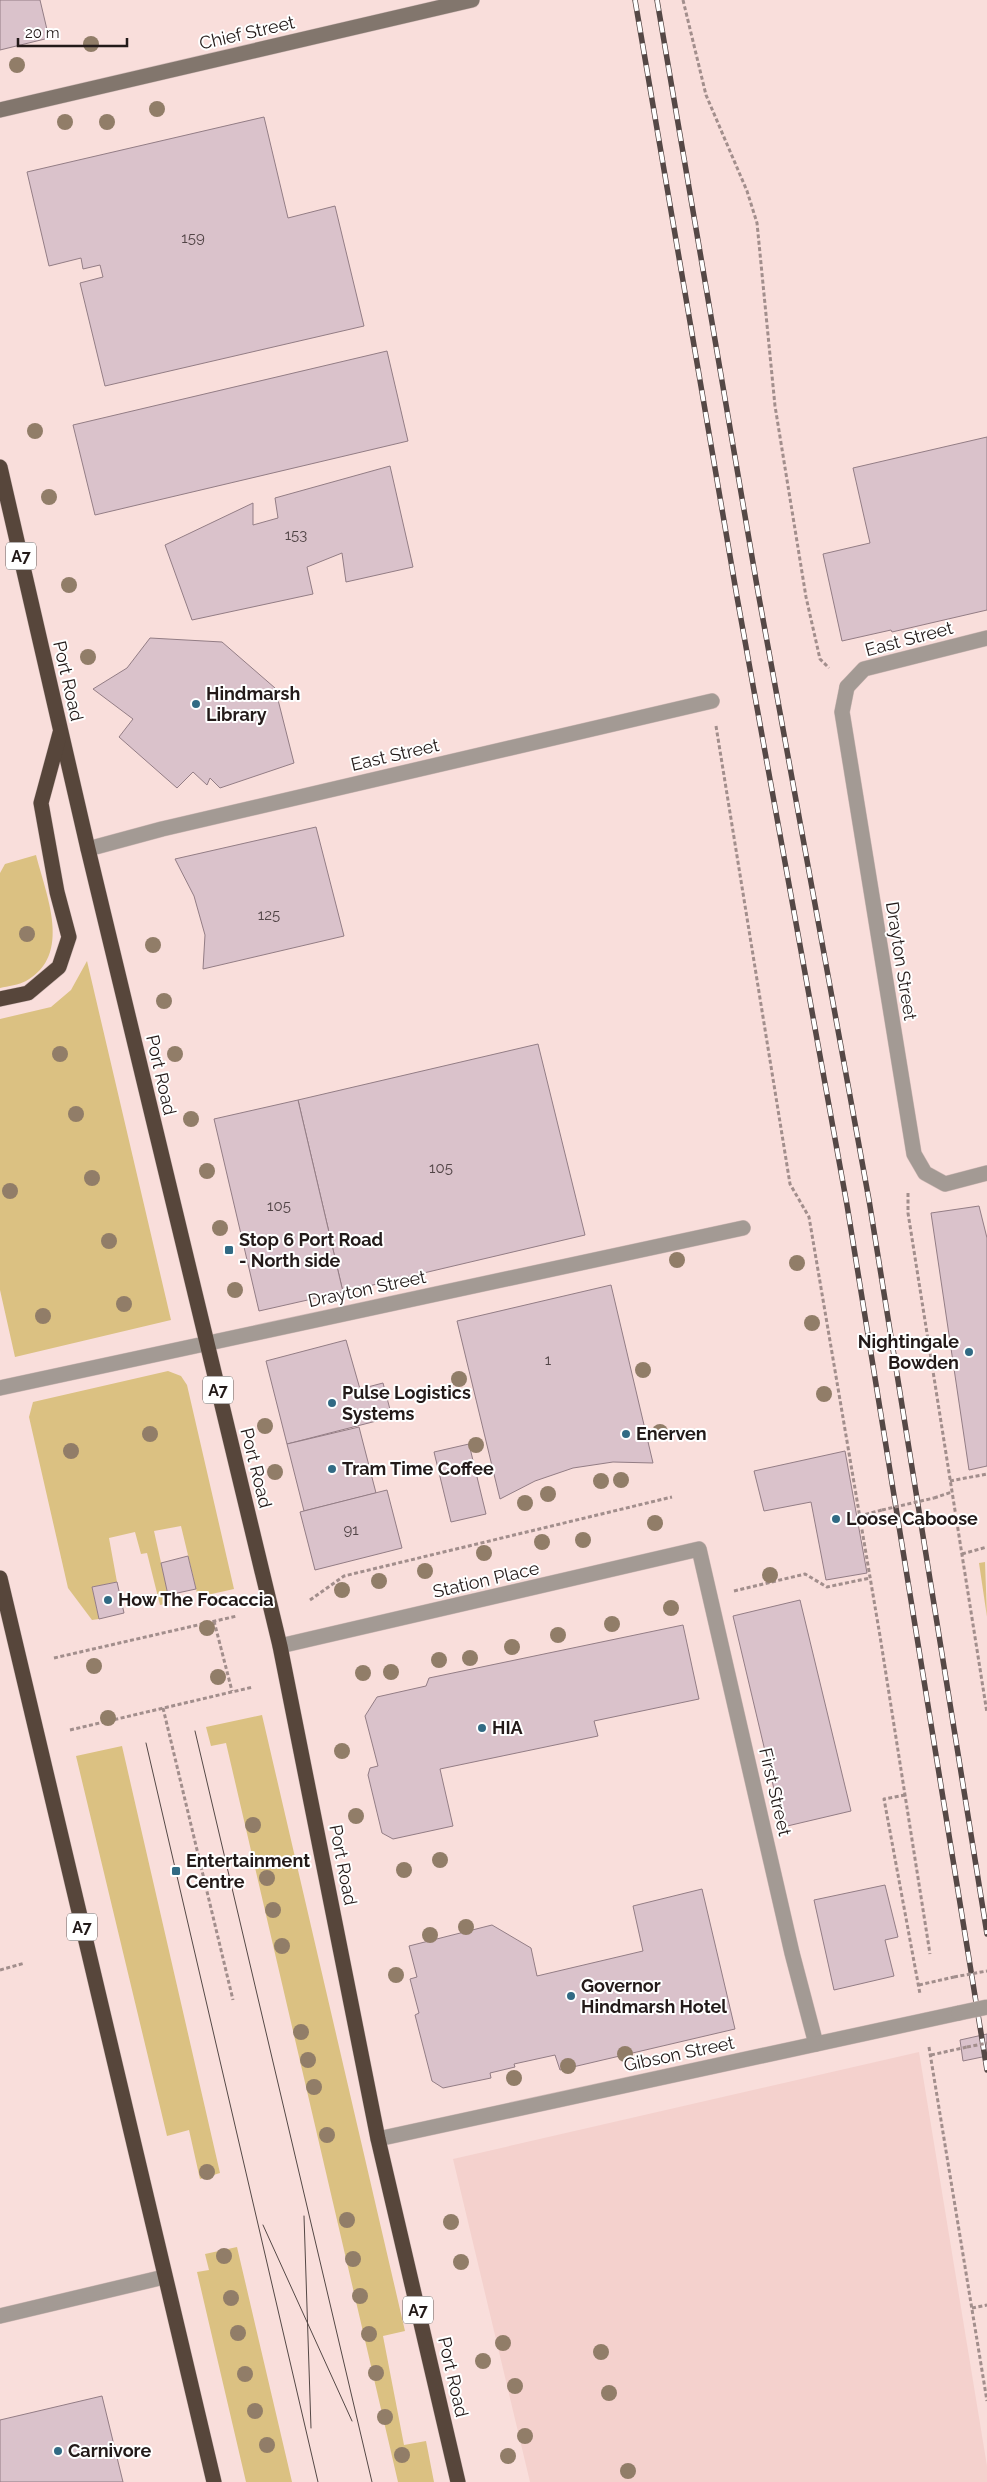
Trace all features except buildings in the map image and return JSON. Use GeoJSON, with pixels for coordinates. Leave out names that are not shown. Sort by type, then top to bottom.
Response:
{"type":"FeatureCollection","features":[{"type":"Feature","properties":{"kind":"highway","name":"Port Road"},"geometry":{"type":"LineString","coordinates":[[0,467],[88,849],[280,1646],[378,2139],[458,2482]]}},
{"type":"Feature","properties":{"kind":"highway"},"geometry":{"type":"LineString","coordinates":[[0,1000],[28,993],[59,967],[69,936],[57,892],[41,803],[60,731]]}},
{"type":"Feature","properties":{"kind":"highway","name":"A7"},"geometry":{"type":"LineString","coordinates":[[0,1578],[214,2482]]}},
{"type":"Feature","properties":{"kind":"street","name":"Chief Street"},"geometry":{"type":"LineString","coordinates":[[0,110],[472,0]]}},
{"type":"Feature","properties":{"kind":"street","name":"East Street"},"geometry":{"type":"LineString","coordinates":[[847,687],[864,669],[987,638]]}},
{"type":"Feature","properties":{"kind":"street","name":"Drayton Street"},"geometry":{"type":"LineString","coordinates":[[847,687],[842,712],[914,1154],[925,1173]]}},
{"type":"Feature","properties":{"kind":"street","name":"East Street"},"geometry":{"type":"LineString","coordinates":[[88,849],[162,829],[709,702]]}},
{"type":"Feature","properties":{"kind":"street"},"geometry":{"type":"LineString","coordinates":[[925,1173],[945,1184],[987,1173]]}},
{"type":"Feature","properties":{"kind":"street","name":"Drayton Street"},"geometry":{"type":"LineString","coordinates":[[0,1388],[743,1228]]}},
{"type":"Feature","properties":{"kind":"street","name":"Station Place"},"geometry":{"type":"LineString","coordinates":[[280,1646],[700,1549]]}},
{"type":"Feature","properties":{"kind":"street","name":"First Street"},"geometry":{"type":"LineString","coordinates":[[700,1549],[790,1944],[816,2044]]}},
{"type":"Feature","properties":{"kind":"street","name":"Gibson Street"},"geometry":{"type":"LineString","coordinates":[[378,2139],[987,2007]]}},
{"type":"Feature","properties":{"kind":"street"},"geometry":{"type":"LineString","coordinates":[[0,2316],[164,2277]]}},
{"type":"Feature","properties":{"kind":"path"},"geometry":{"type":"LineString","coordinates":[[683,0],[706,96],[747,191],[757,222],[775,406],[806,597],[820,659],[847,687]]}},
{"type":"Feature","properties":{"kind":"path"},"geometry":{"type":"LineString","coordinates":[[709,702],[717,729],[790,1184],[808,1217],[906,1795],[930,1954]]}},
{"type":"Feature","properties":{"kind":"path"},"geometry":{"type":"LineString","coordinates":[[925,1173],[908,1193],[908,1206],[987,1713]]}},
{"type":"Feature","properties":{"kind":"path"},"geometry":{"type":"LineString","coordinates":[[950,1481],[987,1474]]}},
{"type":"Feature","properties":{"kind":"path"},"geometry":{"type":"LineString","coordinates":[[859,1516],[952,1492]]}},
{"type":"Feature","properties":{"kind":"path"},"geometry":{"type":"LineString","coordinates":[[310,1600],[344,1576],[672,1497]]}},
{"type":"Feature","properties":{"kind":"path"},"geometry":{"type":"LineString","coordinates":[[962,1554],[987,1547]]}},
{"type":"Feature","properties":{"kind":"path"},"geometry":{"type":"LineString","coordinates":[[734,1591],[805,1574],[827,1587],[870,1578]]}},
{"type":"Feature","properties":{"kind":"path"},"geometry":{"type":"LineString","coordinates":[[54,1658],[237,1616]]}},
{"type":"Feature","properties":{"kind":"path"},"geometry":{"type":"LineString","coordinates":[[214,1621],[232,1691]]}},
{"type":"Feature","properties":{"kind":"path"},"geometry":{"type":"LineString","coordinates":[[70,1730],[253,1687]]}},
{"type":"Feature","properties":{"kind":"path"},"geometry":{"type":"LineString","coordinates":[[163,1708],[233,2000]]}},
{"type":"Feature","properties":{"kind":"path"},"geometry":{"type":"LineString","coordinates":[[906,1795],[884,1799],[919,1984],[923,2021],[931,2055],[987,2401]]}},
{"type":"Feature","properties":{"kind":"path"},"geometry":{"type":"LineString","coordinates":[[0,1970],[25,1963]]}},
{"type":"Feature","properties":{"kind":"path"},"geometry":{"type":"LineString","coordinates":[[919,1984],[987,1971]]}},
{"type":"Feature","properties":{"kind":"path"},"geometry":{"type":"LineString","coordinates":[[931,2055],[987,2043]]}},
{"type":"Feature","properties":{"kind":"path"},"geometry":{"type":"LineString","coordinates":[[972,2308],[987,2306]]}},
{"type":"Feature","properties":{"kind":"shaded area"},"geometry":{"type":"Polygon","coordinates":[[[36,855],[50,906],[52,940],[49,956],[40,970],[26,981],[0,988],[0,873],[5,864],[36,855]]]}},
{"type":"Feature","properties":{"kind":"shaded area"},"geometry":{"type":"Polygon","coordinates":[[[87,961],[171,1320],[15,1357],[0,1290],[0,1019],[51,1007],[71,990],[87,961]]]}},
{"type":"Feature","properties":{"kind":"shaded area"},"geometry":{"type":"Polygon","coordinates":[[[168,1371],[181,1376],[187,1385],[234,1589],[198,1597],[181,1526],[154,1531],[170,1603],[160,1605],[147,1553],[141,1554],[135,1532],[109,1538],[117,1582],[92,1587],[99,1619],[92,1620],[68,1588],[29,1417],[33,1402],[168,1371]]]}},
{"type":"Feature","properties":{"kind":"shaded area"},"geometry":{"type":"Polygon","coordinates":[[[985,1562],[987,1617],[979,1563],[985,1562]]]}},
{"type":"Feature","properties":{"kind":"shaded area"},"geometry":{"type":"Polygon","coordinates":[[[262,1715],[405,2331],[383,2336],[404,2445],[426,2441],[434,2482],[398,2482],[226,1743],[211,1746],[206,1727],[262,1715]]]}},
{"type":"Feature","properties":{"kind":"shaded area"},"geometry":{"type":"Polygon","coordinates":[[[122,1746],[220,2173],[200,2179],[189,2130],[167,2136],[76,1756],[122,1746]]]}},
{"type":"Feature","properties":{"kind":"shaded area"},"geometry":{"type":"Polygon","coordinates":[[[919,2052],[987,2466],[987,2482],[530,2482],[453,2159],[919,2052]]]}},
{"type":"Feature","properties":{"kind":"shaded area"},"geometry":{"type":"Polygon","coordinates":[[[237,2247],[292,2482],[246,2482],[197,2272],[209,2270],[205,2254],[237,2247]]]}},
{"type":"Feature","properties":{"kind":"tram line"},"geometry":{"type":"LineString","coordinates":[[195,1731],[372,2482]]}},
{"type":"Feature","properties":{"kind":"tram line"},"geometry":{"type":"LineString","coordinates":[[146,1743],[318,2482]]}},
{"type":"Feature","properties":{"kind":"tram line"},"geometry":{"type":"LineString","coordinates":[[304,2216],[311,2428]]}},
{"type":"Feature","properties":{"kind":"tram line"},"geometry":{"type":"LineString","coordinates":[[263,2225],[352,2421]]}},
{"type":"Feature","properties":{"kind":"railway"},"geometry":{"type":"LineString","coordinates":[[635,0],[737,597],[847,1205],[987,2070]]}},
{"type":"Feature","properties":{"kind":"railway"},"geometry":{"type":"LineString","coordinates":[[657,0],[758,592],[869,1200],[987,1934]]}},
{"type":"Feature","properties":{"kind":"place","name":"Hindmarsh Library"},"geometry":{"type":"Point","coordinates":[196,704]}},
{"type":"Feature","properties":{"kind":"place","name":"Stop 6 Port Road - North side"},"geometry":{"type":"Point","coordinates":[229,1250]}},
{"type":"Feature","properties":{"kind":"place","name":"Nightingale Bowden"},"geometry":{"type":"Point","coordinates":[969,1352]}},
{"type":"Feature","properties":{"kind":"place","name":"Pulse Logistics Systems"},"geometry":{"type":"Point","coordinates":[332,1403]}},
{"type":"Feature","properties":{"kind":"place","name":"Enerven"},"geometry":{"type":"Point","coordinates":[626,1434]}},
{"type":"Feature","properties":{"kind":"place","name":"Tram Time Coffee"},"geometry":{"type":"Point","coordinates":[332,1469]}},
{"type":"Feature","properties":{"kind":"place","name":"Loose Caboose"},"geometry":{"type":"Point","coordinates":[836,1519]}},
{"type":"Feature","properties":{"kind":"place","name":"How The Focaccia"},"geometry":{"type":"Point","coordinates":[108,1600]}},
{"type":"Feature","properties":{"kind":"place","name":"HIA"},"geometry":{"type":"Point","coordinates":[482,1728]}},
{"type":"Feature","properties":{"kind":"place","name":"Entertainment Centre"},"geometry":{"type":"Point","coordinates":[176,1871]}},
{"type":"Feature","properties":{"kind":"place","name":"Governor Hindmarsh Hotel"},"geometry":{"type":"Point","coordinates":[571,1996]}},
{"type":"Feature","properties":{"kind":"place","name":"Carnivore"},"geometry":{"type":"Point","coordinates":[58,2451]}}]}
